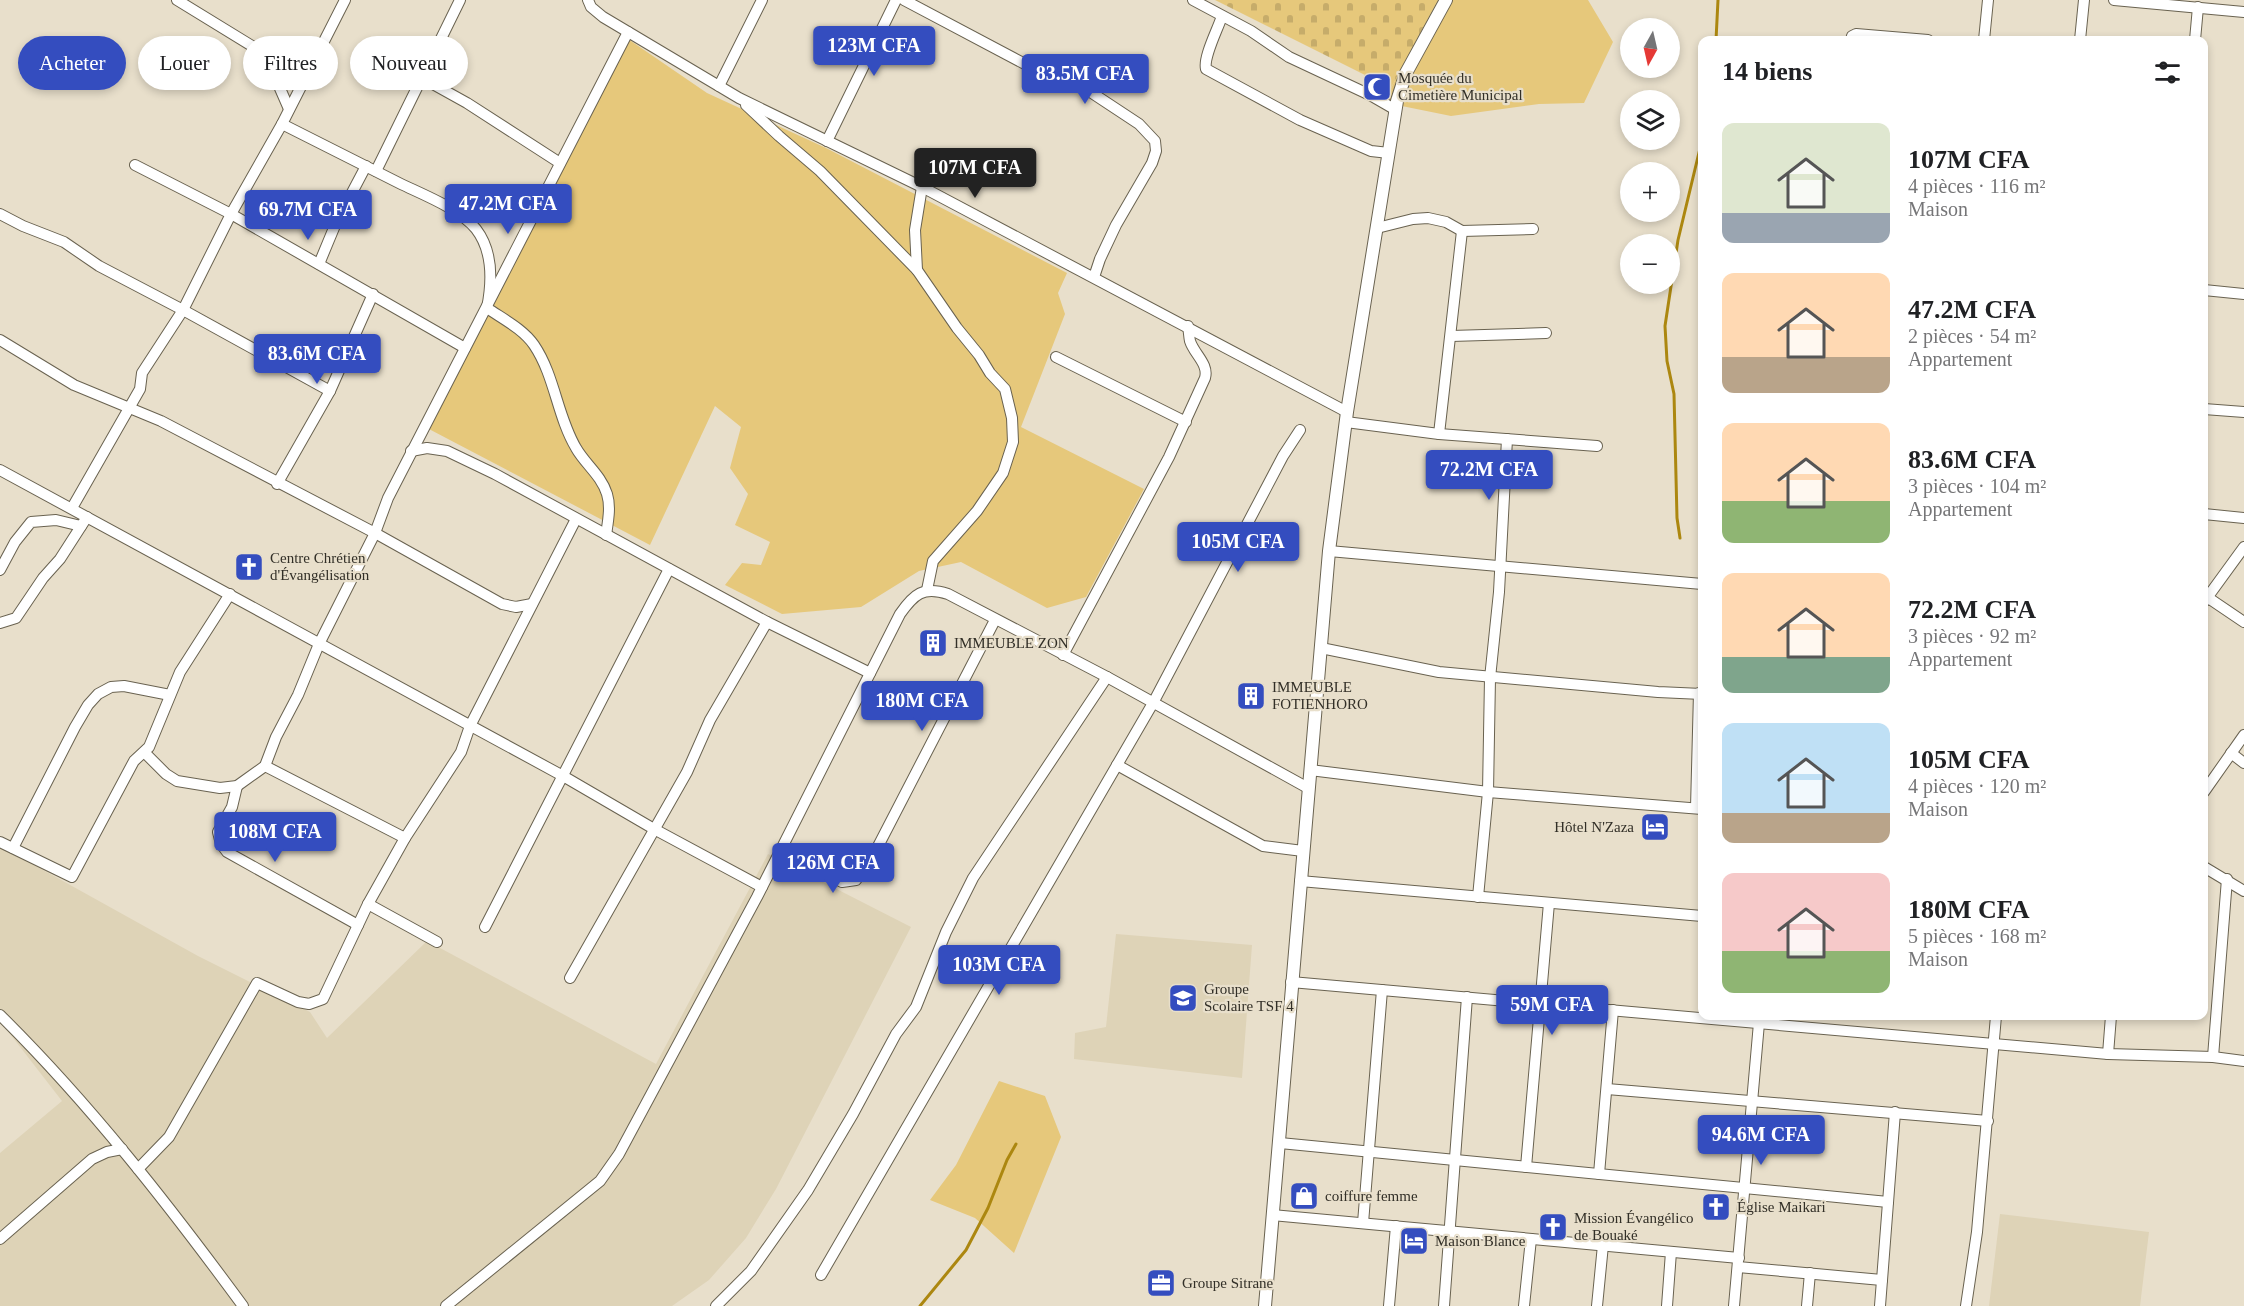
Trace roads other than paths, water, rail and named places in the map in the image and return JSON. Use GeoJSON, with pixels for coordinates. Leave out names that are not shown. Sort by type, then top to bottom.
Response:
{"type":"FeatureCollection","features":[{"type":"Feature","properties":{"kind":"street"},"geometry":{"type":"LineString","coordinates":[[177,0],[265,54],[288,110]]}},
{"type":"Feature","properties":{"kind":"street"},"geometry":{"type":"LineString","coordinates":[[72,508],[140,389],[142,373],[183,310],[231,214],[282,124],[345,0]]}},
{"type":"Feature","properties":{"kind":"street"},"geometry":{"type":"LineString","coordinates":[[442,36],[460,0]]}},
{"type":"Feature","properties":{"kind":"street"},"geometry":{"type":"LineString","coordinates":[[588,0],[591,7],[603,17],[739,98],[922,187],[1188,326],[1347,417],[1439,434],[1597,446]]}},
{"type":"Feature","properties":{"kind":"street"},"geometry":{"type":"LineString","coordinates":[[719,86],[762,0]]}},
{"type":"Feature","properties":{"kind":"street"},"geometry":{"type":"LineString","coordinates":[[827,141],[896,0]]}},
{"type":"Feature","properties":{"kind":"street"},"geometry":{"type":"LineString","coordinates":[[904,0],[1023,63],[1055,78],[1083,87],[1139,124],[1155,141],[1156,151],[1152,164],[1116,225],[1094,277]]}},
{"type":"Feature","properties":{"kind":"street"},"geometry":{"type":"LineString","coordinates":[[1192,0],[1251,32],[1289,57],[1396,110]]}},
{"type":"Feature","properties":{"kind":"street"},"geometry":{"type":"LineString","coordinates":[[1265,1306],[1329,551],[1347,417],[1396,110],[1406,73],[1446,0]]}},
{"type":"Feature","properties":{"kind":"street"},"geometry":{"type":"LineString","coordinates":[[1984,36],[1988,0]]}},
{"type":"Feature","properties":{"kind":"street"},"geometry":{"type":"LineString","coordinates":[[2080,36],[2084,0]]}},
{"type":"Feature","properties":{"kind":"street"},"geometry":{"type":"LineString","coordinates":[[2114,0],[2244,12]]}},
{"type":"Feature","properties":{"kind":"street"},"geometry":{"type":"LineString","coordinates":[[2195,36],[2198,8]]}},
{"type":"Feature","properties":{"kind":"street"},"geometry":{"type":"LineString","coordinates":[[1222,16],[1205,64],[1206,69],[1300,120],[1371,151],[1389,153]]}},
{"type":"Feature","properties":{"kind":"street"},"geometry":{"type":"LineString","coordinates":[[145,753],[166,774],[177,781],[220,788],[237,786],[265,766],[319,644],[375,533],[388,498],[411,451],[628,32]]}},
{"type":"Feature","properties":{"kind":"street"},"geometry":{"type":"LineString","coordinates":[[1852,36],[1856,34],[1880,36]]}},
{"type":"Feature","properties":{"kind":"street"},"geometry":{"type":"LineString","coordinates":[[319,264],[336,223],[371,169],[415,90]]}},
{"type":"Feature","properties":{"kind":"street"},"geometry":{"type":"LineString","coordinates":[[444,90],[560,163]]}},
{"type":"Feature","properties":{"kind":"street"},"geometry":{"type":"LineString","coordinates":[[739,98],[820,171],[917,270],[990,373],[1005,389],[1012,418],[1013,442],[1003,473],[977,511],[933,561],[927,590]]}},
{"type":"Feature","properties":{"kind":"street"},"geometry":{"type":"LineString","coordinates":[[282,124],[444,206],[467,220],[477,230],[489,262],[491,287],[487,308]]}},
{"type":"Feature","properties":{"kind":"street"},"geometry":{"type":"LineString","coordinates":[[135,165],[231,214],[465,348]]}},
{"type":"Feature","properties":{"kind":"street"},"geometry":{"type":"LineString","coordinates":[[917,270],[915,231],[922,187]]}},
{"type":"Feature","properties":{"kind":"street"},"geometry":{"type":"LineString","coordinates":[[0,214],[64,242],[99,266],[330,391]]}},
{"type":"Feature","properties":{"kind":"street"},"geometry":{"type":"LineString","coordinates":[[1377,228],[1413,219],[1428,219],[1446,222],[1462,231],[1533,229]]}},
{"type":"Feature","properties":{"kind":"street"},"geometry":{"type":"LineString","coordinates":[[1439,434],[1462,231]]}},
{"type":"Feature","properties":{"kind":"street"},"geometry":{"type":"LineString","coordinates":[[2208,290],[2244,294]]}},
{"type":"Feature","properties":{"kind":"street"},"geometry":{"type":"LineString","coordinates":[[277,484],[330,391],[374,294]]}},
{"type":"Feature","properties":{"kind":"street"},"geometry":{"type":"LineString","coordinates":[[487,308],[521,331],[537,352],[569,435],[576,449],[597,474],[607,495],[609,512],[606,535]]}},
{"type":"Feature","properties":{"kind":"street"},"geometry":{"type":"LineString","coordinates":[[1063,655],[1169,457],[1207,373],[1191,343],[1188,326]]}},
{"type":"Feature","properties":{"kind":"street"},"geometry":{"type":"LineString","coordinates":[[1451,336],[1546,333]]}},
{"type":"Feature","properties":{"kind":"street"},"geometry":{"type":"LineString","coordinates":[[0,340],[74,385],[161,421],[277,484],[375,533],[502,604],[516,607],[532,604]]}},
{"type":"Feature","properties":{"kind":"street"},"geometry":{"type":"LineString","coordinates":[[1056,357],[1186,422]]}},
{"type":"Feature","properties":{"kind":"street"},"geometry":{"type":"LineString","coordinates":[[2208,409],[2244,412]]}},
{"type":"Feature","properties":{"kind":"street"},"geometry":{"type":"LineString","coordinates":[[821,1275],[1153,703],[1283,456],[1300,430]]}},
{"type":"Feature","properties":{"kind":"street"},"geometry":{"type":"LineString","coordinates":[[1478,897],[1488,792],[1490,678],[1507,439]]}},
{"type":"Feature","properties":{"kind":"street"},"geometry":{"type":"LineString","coordinates":[[411,451],[427,448],[447,451],[495,474],[767,622],[870,673]]}},
{"type":"Feature","properties":{"kind":"street"},"geometry":{"type":"LineString","coordinates":[[0,471],[72,508],[84,521],[230,594],[762,887]]}},
{"type":"Feature","properties":{"kind":"street"},"geometry":{"type":"LineString","coordinates":[[2208,514],[2244,518]]}},
{"type":"Feature","properties":{"kind":"street"},"geometry":{"type":"LineString","coordinates":[[138,1169],[169,1137],[257,983],[298,1002],[309,1004],[323,999],[368,904],[405,838],[461,752],[470,726],[576,519]]}},
{"type":"Feature","properties":{"kind":"street"},"geometry":{"type":"LineString","coordinates":[[0,570],[15,542],[31,522],[84,521]]}},
{"type":"Feature","properties":{"kind":"street"},"geometry":{"type":"LineString","coordinates":[[0,623],[16,618],[43,578],[60,559],[84,521]]}},
{"type":"Feature","properties":{"kind":"street"},"geometry":{"type":"LineString","coordinates":[[2208,596],[2244,547]]}},
{"type":"Feature","properties":{"kind":"street"},"geometry":{"type":"LineString","coordinates":[[1329,551],[1698,584]]}},
{"type":"Feature","properties":{"kind":"street"},"geometry":{"type":"LineString","coordinates":[[484,927],[669,569]]}},
{"type":"Feature","properties":{"kind":"street"},"geometry":{"type":"LineString","coordinates":[[446,1306],[600,1181],[623,1147],[762,887],[870,673],[908,603],[916,595],[927,590],[948,594],[1107,677],[1308,788]]}},
{"type":"Feature","properties":{"kind":"street"},"geometry":{"type":"LineString","coordinates":[[0,842],[72,877],[134,761],[145,753],[155,735],[170,694],[193,649],[230,594]]}},
{"type":"Feature","properties":{"kind":"street"},"geometry":{"type":"LineString","coordinates":[[2208,602],[2244,622]]}},
{"type":"Feature","properties":{"kind":"street"},"geometry":{"type":"LineString","coordinates":[[781,849],[842,882],[856,880],[873,856],[995,620]]}},
{"type":"Feature","properties":{"kind":"street"},"geometry":{"type":"LineString","coordinates":[[570,978],[687,772],[710,720],[767,622]]}},
{"type":"Feature","properties":{"kind":"street"},"geometry":{"type":"LineString","coordinates":[[1321,648],[1439,672],[1698,694]]}},
{"type":"Feature","properties":{"kind":"street"},"geometry":{"type":"LineString","coordinates":[[716,1306],[751,1271],[808,1190],[853,1114],[896,1034],[916,1008],[945,932],[973,878],[1107,677]]}},
{"type":"Feature","properties":{"kind":"street"},"geometry":{"type":"LineString","coordinates":[[12,848],[75,727],[88,705],[98,694],[111,687],[124,686],[170,694]]}},
{"type":"Feature","properties":{"kind":"street"},"geometry":{"type":"LineString","coordinates":[[2208,786],[2244,735]]}},
{"type":"Feature","properties":{"kind":"street"},"geometry":{"type":"LineString","coordinates":[[2231,753],[2244,763]]}},
{"type":"Feature","properties":{"kind":"street"},"geometry":{"type":"LineString","coordinates":[[1117,765],[1263,846],[1303,852]]}},
{"type":"Feature","properties":{"kind":"street"},"geometry":{"type":"LineString","coordinates":[[265,766],[405,838]]}},
{"type":"Feature","properties":{"kind":"street"},"geometry":{"type":"LineString","coordinates":[[1310,770],[1488,792],[1698,809]]}},
{"type":"Feature","properties":{"kind":"street"},"geometry":{"type":"LineString","coordinates":[[237,786],[228,817],[218,832],[221,844],[227,852],[358,925]]}},
{"type":"Feature","properties":{"kind":"street"},"geometry":{"type":"LineString","coordinates":[[2208,869],[2244,891]]}},
{"type":"Feature","properties":{"kind":"street"},"geometry":{"type":"LineString","coordinates":[[2213,1057],[2227,879]]}},
{"type":"Feature","properties":{"kind":"street"},"geometry":{"type":"LineString","coordinates":[[1300,881],[1698,916]]}},
{"type":"Feature","properties":{"kind":"street"},"geometry":{"type":"LineString","coordinates":[[1526,1167],[1549,903]]}},
{"type":"Feature","properties":{"kind":"street"},"geometry":{"type":"LineString","coordinates":[[368,904],[437,942]]}},
{"type":"Feature","properties":{"kind":"street"},"geometry":{"type":"LineString","coordinates":[[1291,982],[1698,1018]]}},
{"type":"Feature","properties":{"kind":"street"},"geometry":{"type":"LineString","coordinates":[[1363,1223],[1382,990]]}},
{"type":"Feature","properties":{"kind":"street"},"geometry":{"type":"LineString","coordinates":[[1444,1306],[1467,997]]}},
{"type":"Feature","properties":{"kind":"street"},"geometry":{"type":"LineString","coordinates":[[1599,1174],[1614,1010]]}},
{"type":"Feature","properties":{"kind":"street"},"geometry":{"type":"LineString","coordinates":[[0,1015],[36,1050],[123,1149],[243,1306]]}},
{"type":"Feature","properties":{"kind":"street"},"geometry":{"type":"LineString","coordinates":[[1726,1020],[1759,1023],[1786,1020],[1994,1043],[2244,1061]]}},
{"type":"Feature","properties":{"kind":"street"},"geometry":{"type":"LineString","coordinates":[[1966,1306],[1977,1232],[1996,1020]]}},
{"type":"Feature","properties":{"kind":"street"},"geometry":{"type":"LineString","coordinates":[[2108,1053],[2111,1020]]}},
{"type":"Feature","properties":{"kind":"street"},"geometry":{"type":"LineString","coordinates":[[1734,1306],[1759,1023]]}},
{"type":"Feature","properties":{"kind":"street"},"geometry":{"type":"LineString","coordinates":[[1607,1089],[1988,1121]]}},
{"type":"Feature","properties":{"kind":"street"},"geometry":{"type":"LineString","coordinates":[[1880,1306],[1895,1112]]}},
{"type":"Feature","properties":{"kind":"street"},"geometry":{"type":"LineString","coordinates":[[1280,1143],[1888,1202]]}},
{"type":"Feature","properties":{"kind":"street"},"geometry":{"type":"LineString","coordinates":[[0,1239],[92,1159],[107,1152],[123,1149]]}},
{"type":"Feature","properties":{"kind":"street"},"geometry":{"type":"LineString","coordinates":[[1272,1215],[1671,1252],[1810,1273],[1882,1280]]}},
{"type":"Feature","properties":{"kind":"street"},"geometry":{"type":"LineString","coordinates":[[1389,1306],[1396,1226]]}},
{"type":"Feature","properties":{"kind":"street"},"geometry":{"type":"LineString","coordinates":[[1524,1306],[1531,1239]]}},
{"type":"Feature","properties":{"kind":"street"},"geometry":{"type":"LineString","coordinates":[[1597,1306],[1603,1245]]}},
{"type":"Feature","properties":{"kind":"street"},"geometry":{"type":"LineString","coordinates":[[1667,1306],[1671,1252]]}},
{"type":"Feature","properties":{"kind":"street"},"geometry":{"type":"LineString","coordinates":[[1807,1306],[1810,1273]]}},
{"type":"Feature","properties":{"kind":"waterway"},"geometry":{"type":"LineString","coordinates":[[1716,36],[1718,0]]}},
{"type":"Feature","properties":{"kind":"waterway"},"geometry":{"type":"LineString","coordinates":[[1680,538],[1677,518],[1674,394],[1667,361],[1665,326],[1678,240],[1698,157]]}},
{"type":"Feature","properties":{"kind":"waterway"},"geometry":{"type":"LineString","coordinates":[[920,1306],[966,1250],[988,1208],[1007,1160],[1016,1144]]}},
{"type":"Feature","properties":{"kind":"place","name":"Mosquée du Cimetière Municipal"},"geometry":{"type":"Point","coordinates":[1377,87]}},
{"type":"Feature","properties":{"kind":"place","name":"Centre Chrétien d'Évangélisation"},"geometry":{"type":"Point","coordinates":[249,567]}},
{"type":"Feature","properties":{"kind":"place","name":"IMMEUBLE ZON"},"geometry":{"type":"Point","coordinates":[933,643]}},
{"type":"Feature","properties":{"kind":"place","name":"IMMEUBLE FOTIENHORO"},"geometry":{"type":"Point","coordinates":[1251,696]}},
{"type":"Feature","properties":{"kind":"place","name":"Hôtel N'Zaza"},"geometry":{"type":"Point","coordinates":[1655,827]}},
{"type":"Feature","properties":{"kind":"place","name":"Groupe Scolaire TSF 4"},"geometry":{"type":"Point","coordinates":[1183,998]}},
{"type":"Feature","properties":{"kind":"place","name":"coiffure femme"},"geometry":{"type":"Point","coordinates":[1304,1196]}},
{"type":"Feature","properties":{"kind":"place","name":"Église Maikari"},"geometry":{"type":"Point","coordinates":[1716,1207]}},
{"type":"Feature","properties":{"kind":"place","name":"Mission Évangélico de Bouaké"},"geometry":{"type":"Point","coordinates":[1553,1227]}},
{"type":"Feature","properties":{"kind":"place","name":"Maison Blance"},"geometry":{"type":"Point","coordinates":[1414,1241]}},
{"type":"Feature","properties":{"kind":"place","name":"Groupe Sitrane"},"geometry":{"type":"Point","coordinates":[1161,1283]}}]}
